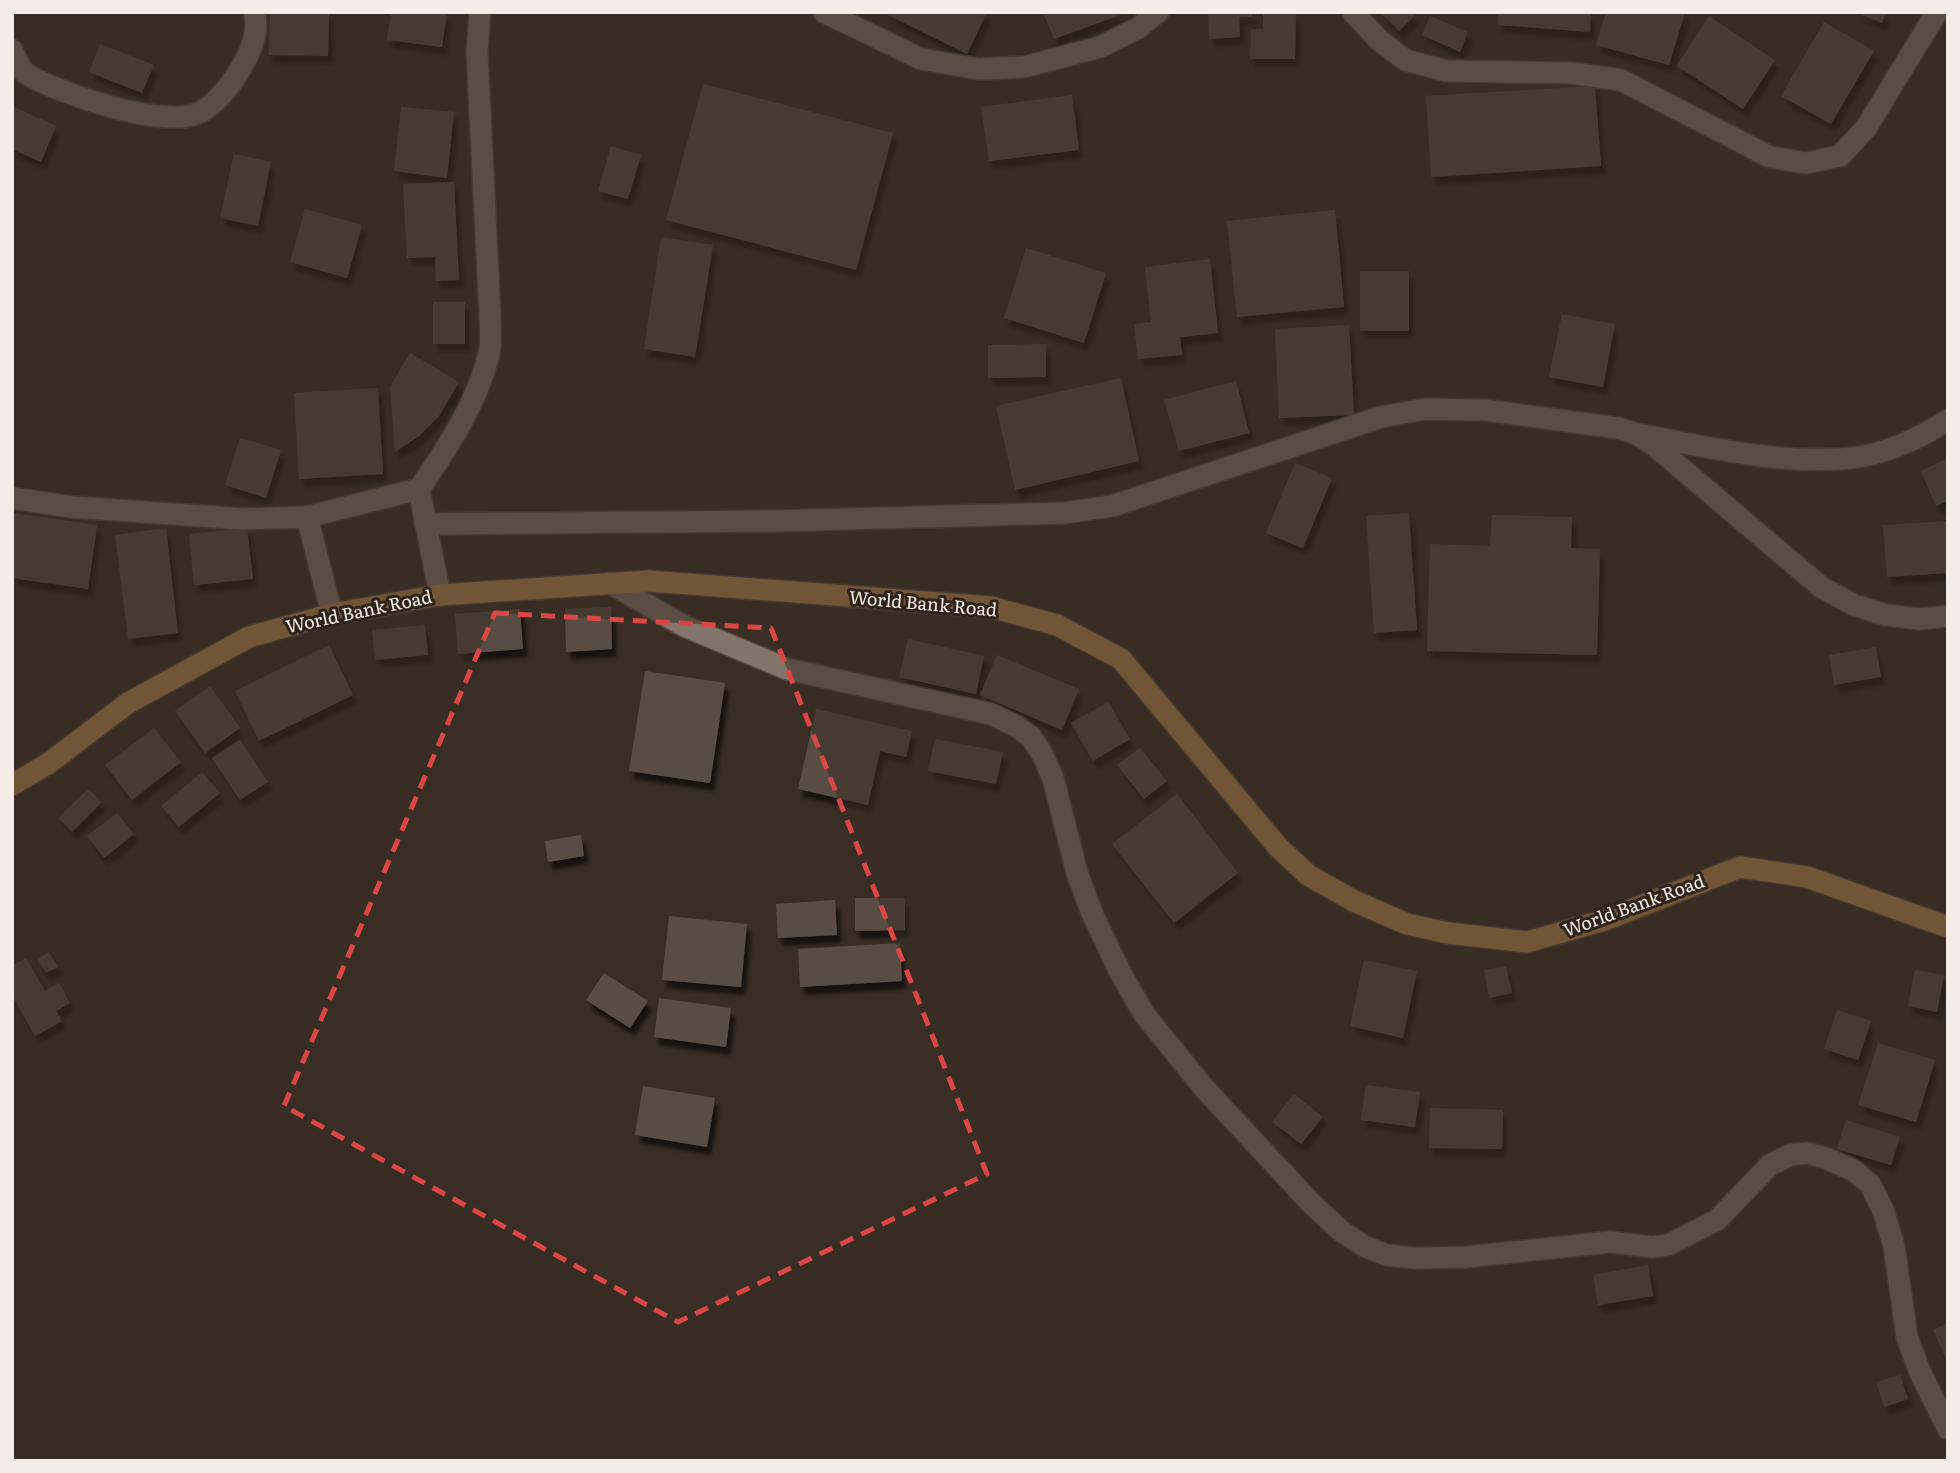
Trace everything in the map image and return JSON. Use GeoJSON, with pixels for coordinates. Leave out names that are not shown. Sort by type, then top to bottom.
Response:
{"type":"FeatureCollection","features":[{"type":"Feature","properties":{"kind":"main road","name":"World Bank Road"},"geometry":{"type":"LineString","coordinates":[[12,785],[49,763],[128,703],[249,637],[332,614],[440,594],[649,581],[991,607],[1057,625],[1121,659],[1278,847],[1308,875],[1354,901],[1407,924],[1448,933],[1527,942],[1605,920],[1740,867],[1808,877],[1948,927]]}},
{"type":"Feature","properties":{"kind":"street"},"geometry":{"type":"LineString","coordinates":[[12,50],[23,71],[78,95],[140,115],[170,117],[200,113],[235,81],[256,33],[255,12]]}},
{"type":"Feature","properties":{"kind":"street"},"geometry":{"type":"LineString","coordinates":[[12,498],[72,507],[244,519],[307,517],[419,489],[468,410],[489,352],[490,316],[477,52],[481,12]]}},
{"type":"Feature","properties":{"kind":"street"},"geometry":{"type":"LineString","coordinates":[[824,12],[921,59],[979,69],[1024,67],[1100,47],[1138,28],[1158,12]]}},
{"type":"Feature","properties":{"kind":"street"},"geometry":{"type":"LineString","coordinates":[[1353,12],[1379,40],[1405,60],[1447,71],[1571,73],[1621,80],[1770,157],[1806,163],[1840,156],[1866,128],[1937,12]]}},
{"type":"Feature","properties":{"kind":"street"},"geometry":{"type":"LineString","coordinates":[[425,524],[775,521],[1064,513],[1112,506],[1381,417],[1426,410],[1485,410],[1618,428],[1738,453],[1806,459],[1855,457],[1898,446],[1948,420]]}},
{"type":"Feature","properties":{"kind":"street"},"geometry":{"type":"LineString","coordinates":[[1637,434],[1655,446],[1821,587],[1854,605],[1886,615],[1919,619],[1948,616]]}},
{"type":"Feature","properties":{"kind":"street"},"geometry":{"type":"LineString","coordinates":[[419,489],[440,594]]}},
{"type":"Feature","properties":{"kind":"street"},"geometry":{"type":"LineString","coordinates":[[307,517],[332,614]]}},
{"type":"Feature","properties":{"kind":"street"},"geometry":{"type":"LineString","coordinates":[[610,583],[684,626],[787,669],[991,714],[1031,737],[1053,778],[1077,873],[1092,913],[1144,1014],[1204,1088],[1310,1202],[1341,1231],[1364,1246],[1386,1255],[1415,1258],[1466,1257],[1610,1242],[1643,1246],[1668,1245],[1717,1220],[1770,1165],[1790,1155],[1807,1153],[1853,1170],[1870,1184],[1883,1210],[1894,1246],[1907,1337],[1920,1372],[1948,1429]]}},
{"type":"Feature","properties":{"kind":"highlighted area"},"geometry":{"type":"Polygon","coordinates":[[[495,613],[771,628],[987,1174],[678,1322],[284,1106],[495,613]]]}},
{"type":"Feature","properties":{"kind":"building"},"geometry":{"type":"Polygon","coordinates":[[[270,12],[329,12],[328,56],[269,55],[270,12]]]}},
{"type":"Feature","properties":{"kind":"building"},"geometry":{"type":"Polygon","coordinates":[[[391,12],[447,12],[442,47],[387,40],[391,12]]]}},
{"type":"Feature","properties":{"kind":"building"},"geometry":{"type":"Polygon","coordinates":[[[882,12],[987,12],[967,54],[882,12]]]}},
{"type":"Feature","properties":{"kind":"building"},"geometry":{"type":"Polygon","coordinates":[[[1043,12],[1119,12],[1120,15],[1054,39],[1043,12]]]}},
{"type":"Feature","properties":{"kind":"building"},"geometry":{"type":"Polygon","coordinates":[[[1208,12],[1252,12],[1252,17],[1239,17],[1240,37],[1209,39],[1208,12]]]}},
{"type":"Feature","properties":{"kind":"building"},"geometry":{"type":"Polygon","coordinates":[[[1263,12],[1296,12],[1295,59],[1250,59],[1251,29],[1263,29],[1263,12]]]}},
{"type":"Feature","properties":{"kind":"building"},"geometry":{"type":"Polygon","coordinates":[[[1380,12],[1418,12],[1399,31],[1380,12]]]}},
{"type":"Feature","properties":{"kind":"building"},"geometry":{"type":"Polygon","coordinates":[[[1499,12],[1591,12],[1590,32],[1498,25],[1499,12]]]}},
{"type":"Feature","properties":{"kind":"building"},"geometry":{"type":"Polygon","coordinates":[[[1606,12],[1685,12],[1669,65],[1596,45],[1606,12]]]}},
{"type":"Feature","properties":{"kind":"building"},"geometry":{"type":"Polygon","coordinates":[[[1855,12],[1886,12],[1882,23],[1855,12]]]}},
{"type":"Feature","properties":{"kind":"building"},"geometry":{"type":"Polygon","coordinates":[[[1430,16],[1468,32],[1460,52],[1422,35],[1430,16]]]}},
{"type":"Feature","properties":{"kind":"building"},"geometry":{"type":"Polygon","coordinates":[[[1709,16],[1775,60],[1743,109],[1677,66],[1709,16]]]}},
{"type":"Feature","properties":{"kind":"building"},"geometry":{"type":"Polygon","coordinates":[[[1824,22],[1874,51],[1831,124],[1781,96],[1824,22]]]}},
{"type":"Feature","properties":{"kind":"building"},"geometry":{"type":"Polygon","coordinates":[[[100,44],[154,65],[142,93],[89,72],[100,44]]]}},
{"type":"Feature","properties":{"kind":"building"},"geometry":{"type":"Polygon","coordinates":[[[703,84],[893,133],[856,270],[666,220],[703,84]]]}},
{"type":"Feature","properties":{"kind":"building"},"geometry":{"type":"Polygon","coordinates":[[[1595,86],[1601,166],[1431,177],[1426,96],[1595,86]]]}},
{"type":"Feature","properties":{"kind":"building"},"geometry":{"type":"Polygon","coordinates":[[[1072,95],[1079,150],[989,161],[981,107],[1072,95]]]}},
{"type":"Feature","properties":{"kind":"building"},"geometry":{"type":"Polygon","coordinates":[[[12,106],[56,126],[41,162],[12,149],[12,106]]]}},
{"type":"Feature","properties":{"kind":"building"},"geometry":{"type":"Polygon","coordinates":[[[401,107],[454,112],[447,178],[394,171],[401,107]]]}},
{"type":"Feature","properties":{"kind":"building"},"geometry":{"type":"Polygon","coordinates":[[[611,146],[641,155],[628,199],[598,191],[611,146]]]}},
{"type":"Feature","properties":{"kind":"building"},"geometry":{"type":"Polygon","coordinates":[[[234,154],[271,162],[258,226],[220,218],[234,154]]]}},
{"type":"Feature","properties":{"kind":"building"},"geometry":{"type":"Polygon","coordinates":[[[454,182],[459,280],[436,281],[435,257],[407,258],[403,184],[454,182]]]}},
{"type":"Feature","properties":{"kind":"building"},"geometry":{"type":"Polygon","coordinates":[[[305,209],[362,225],[347,278],[290,262],[305,209]]]}},
{"type":"Feature","properties":{"kind":"building"},"geometry":{"type":"Polygon","coordinates":[[[1335,210],[1344,307],[1237,317],[1227,221],[1335,210]]]}},
{"type":"Feature","properties":{"kind":"building"},"geometry":{"type":"Polygon","coordinates":[[[661,237],[713,245],[695,357],[644,349],[661,237]]]}},
{"type":"Feature","properties":{"kind":"building"},"geometry":{"type":"Polygon","coordinates":[[[1026,248],[1106,273],[1084,343],[1004,318],[1026,248]]]}},
{"type":"Feature","properties":{"kind":"building"},"geometry":{"type":"Polygon","coordinates":[[[1210,259],[1218,333],[1180,337],[1182,355],[1138,359],[1134,324],[1151,322],[1145,267],[1210,259]]]}},
{"type":"Feature","properties":{"kind":"building"},"geometry":{"type":"Polygon","coordinates":[[[1360,271],[1409,271],[1409,331],[1360,331],[1360,271]]]}},
{"type":"Feature","properties":{"kind":"building"},"geometry":{"type":"Polygon","coordinates":[[[433,302],[465,302],[465,344],[433,344],[433,302]]]}},
{"type":"Feature","properties":{"kind":"building"},"geometry":{"type":"Polygon","coordinates":[[[1562,314],[1615,324],[1603,387],[1549,377],[1562,314]]]}},
{"type":"Feature","properties":{"kind":"building"},"geometry":{"type":"Polygon","coordinates":[[[1349,325],[1354,415],[1279,418],[1275,329],[1349,325]]]}},
{"type":"Feature","properties":{"kind":"building"},"geometry":{"type":"Polygon","coordinates":[[[1046,344],[1046,377],[988,378],[988,345],[1046,344]]]}},
{"type":"Feature","properties":{"kind":"building"},"geometry":{"type":"Polygon","coordinates":[[[410,353],[459,382],[439,416],[419,436],[395,452],[390,387],[410,353]]]}},
{"type":"Feature","properties":{"kind":"building"},"geometry":{"type":"Polygon","coordinates":[[[1121,378],[1139,461],[1015,490],[996,406],[1121,378]]]}},
{"type":"Feature","properties":{"kind":"building"},"geometry":{"type":"Polygon","coordinates":[[[1236,381],[1249,433],[1179,451],[1164,400],[1236,381]]]}},
{"type":"Feature","properties":{"kind":"building"},"geometry":{"type":"Polygon","coordinates":[[[378,388],[383,474],[299,479],[294,393],[378,388]]]}},
{"type":"Feature","properties":{"kind":"building"},"geometry":{"type":"Polygon","coordinates":[[[240,438],[281,450],[266,498],[225,485],[240,438]]]}},
{"type":"Feature","properties":{"kind":"building"},"geometry":{"type":"Polygon","coordinates":[[[1948,458],[1948,501],[1936,506],[1921,471],[1948,458]]]}},
{"type":"Feature","properties":{"kind":"building"},"geometry":{"type":"Polygon","coordinates":[[[1295,463],[1332,478],[1303,548],[1266,533],[1295,463]]]}},
{"type":"Feature","properties":{"kind":"building"},"geometry":{"type":"Polygon","coordinates":[[[12,513],[97,525],[88,589],[12,578],[12,513]]]}},
{"type":"Feature","properties":{"kind":"building"},"geometry":{"type":"Polygon","coordinates":[[[1409,513],[1417,630],[1374,633],[1366,516],[1409,513]]]}},
{"type":"Feature","properties":{"kind":"building"},"geometry":{"type":"Polygon","coordinates":[[[1492,515],[1572,517],[1571,548],[1600,549],[1597,655],[1427,651],[1430,544],[1490,546],[1492,515]]]}},
{"type":"Feature","properties":{"kind":"building"},"geometry":{"type":"Polygon","coordinates":[[[1948,521],[1948,573],[1887,577],[1883,525],[1948,521]]]}},
{"type":"Feature","properties":{"kind":"building"},"geometry":{"type":"Polygon","coordinates":[[[166,528],[178,633],[128,639],[115,535],[166,528]]]}},
{"type":"Feature","properties":{"kind":"building"},"geometry":{"type":"Polygon","coordinates":[[[247,528],[253,579],[194,585],[189,534],[247,528]]]}},
{"type":"Feature","properties":{"kind":"building"},"geometry":{"type":"Polygon","coordinates":[[[611,607],[612,649],[566,652],[565,609],[611,607]]]}},
{"type":"Feature","properties":{"kind":"building"},"geometry":{"type":"Polygon","coordinates":[[[520,609],[523,649],[458,654],[455,614],[520,609]]]}},
{"type":"Feature","properties":{"kind":"building"},"geometry":{"type":"Polygon","coordinates":[[[425,625],[428,655],[375,660],[372,630],[425,625]]]}},
{"type":"Feature","properties":{"kind":"building"},"geometry":{"type":"Polygon","coordinates":[[[908,639],[984,656],[976,694],[899,677],[908,639]]]}},
{"type":"Feature","properties":{"kind":"building"},"geometry":{"type":"Polygon","coordinates":[[[329,645],[353,695],[259,741],[235,691],[329,645]]]}},
{"type":"Feature","properties":{"kind":"building"},"geometry":{"type":"Polygon","coordinates":[[[1876,647],[1881,677],[1834,685],[1829,655],[1876,647]]]}},
{"type":"Feature","properties":{"kind":"building"},"geometry":{"type":"Polygon","coordinates":[[[997,655],[1079,689],[1062,730],[980,695],[997,655]]]}},
{"type":"Feature","properties":{"kind":"building"},"geometry":{"type":"Polygon","coordinates":[[[645,671],[725,683],[710,783],[629,771],[645,671]]]}},
{"type":"Feature","properties":{"kind":"building"},"geometry":{"type":"Polygon","coordinates":[[[210,686],[240,728],[205,753],[175,711],[210,686]]]}},
{"type":"Feature","properties":{"kind":"building"},"geometry":{"type":"Polygon","coordinates":[[[1108,702],[1130,739],[1093,761],[1071,723],[1108,702]]]}},
{"type":"Feature","properties":{"kind":"building"},"geometry":{"type":"Polygon","coordinates":[[[816,709],[912,731],[906,757],[880,751],[868,805],[798,789],[816,709]]]}},
{"type":"Feature","properties":{"kind":"building"},"geometry":{"type":"Polygon","coordinates":[[[154,728],[181,762],[132,800],[105,765],[154,728]]]}},
{"type":"Feature","properties":{"kind":"building"},"geometry":{"type":"Polygon","coordinates":[[[935,739],[1003,752],[996,784],[928,771],[935,739]]]}},
{"type":"Feature","properties":{"kind":"building"},"geometry":{"type":"Polygon","coordinates":[[[240,740],[268,782],[240,800],[212,758],[240,740]]]}},
{"type":"Feature","properties":{"kind":"building"},"geometry":{"type":"Polygon","coordinates":[[[1140,748],[1167,781],[1144,799],[1117,765],[1140,748]]]}},
{"type":"Feature","properties":{"kind":"building"},"geometry":{"type":"Polygon","coordinates":[[[202,772],[220,793],[179,827],[161,806],[202,772]]]}},
{"type":"Feature","properties":{"kind":"building"},"geometry":{"type":"Polygon","coordinates":[[[88,789],[102,802],[72,832],[58,818],[88,789]]]}},
{"type":"Feature","properties":{"kind":"building"},"geometry":{"type":"Polygon","coordinates":[[[1177,794],[1238,873],[1174,923],[1112,844],[1177,794]]]}},
{"type":"Feature","properties":{"kind":"building"},"geometry":{"type":"Polygon","coordinates":[[[117,813],[134,834],[104,858],[87,836],[117,813]]]}},
{"type":"Feature","properties":{"kind":"building"},"geometry":{"type":"Polygon","coordinates":[[[581,835],[584,856],[548,862],[545,841],[581,835]]]}},
{"type":"Feature","properties":{"kind":"building"},"geometry":{"type":"Polygon","coordinates":[[[855,898],[905,898],[905,930],[855,931],[855,898]]]}},
{"type":"Feature","properties":{"kind":"building"},"geometry":{"type":"Polygon","coordinates":[[[835,900],[837,935],[778,938],[776,904],[835,900]]]}},
{"type":"Feature","properties":{"kind":"building"},"geometry":{"type":"Polygon","coordinates":[[[669,916],[747,924],[741,987],[662,980],[669,916]]]}},
{"type":"Feature","properties":{"kind":"building"},"geometry":{"type":"Polygon","coordinates":[[[900,943],[902,981],[800,987],[798,949],[900,943]]]}},
{"type":"Feature","properties":{"kind":"building"},"geometry":{"type":"Polygon","coordinates":[[[49,952],[58,967],[46,973],[38,959],[49,952]]]}},
{"type":"Feature","properties":{"kind":"building"},"geometry":{"type":"Polygon","coordinates":[[[26,958],[45,991],[59,983],[70,1003],[56,1011],[62,1021],[35,1036],[12,995],[12,966],[26,958]]]}},
{"type":"Feature","properties":{"kind":"building"},"geometry":{"type":"Polygon","coordinates":[[[1364,960],[1417,971],[1403,1038],[1350,1026],[1364,960]]]}},
{"type":"Feature","properties":{"kind":"building"},"geometry":{"type":"Polygon","coordinates":[[[1506,966],[1512,993],[1489,998],[1484,970],[1506,966]]]}},
{"type":"Feature","properties":{"kind":"building"},"geometry":{"type":"Polygon","coordinates":[[[1915,970],[1944,975],[1937,1012],[1908,1006],[1915,970]]]}},
{"type":"Feature","properties":{"kind":"building"},"geometry":{"type":"Polygon","coordinates":[[[604,973],[648,1001],[630,1028],[586,1000],[604,973]]]}},
{"type":"Feature","properties":{"kind":"building"},"geometry":{"type":"Polygon","coordinates":[[[659,998],[731,1008],[726,1047],[654,1037],[659,998]]]}},
{"type":"Feature","properties":{"kind":"building"},"geometry":{"type":"Polygon","coordinates":[[[1837,1010],[1871,1021],[1858,1060],[1824,1049],[1837,1010]]]}},
{"type":"Feature","properties":{"kind":"building"},"geometry":{"type":"Polygon","coordinates":[[[1878,1043],[1935,1060],[1916,1122],[1858,1105],[1878,1043]]]}},
{"type":"Feature","properties":{"kind":"building"},"geometry":{"type":"Polygon","coordinates":[[[1366,1085],[1420,1092],[1415,1127],[1361,1120],[1366,1085]]]}},
{"type":"Feature","properties":{"kind":"building"},"geometry":{"type":"Polygon","coordinates":[[[643,1086],[715,1098],[707,1147],[635,1135],[643,1086]]]}},
{"type":"Feature","properties":{"kind":"building"},"geometry":{"type":"Polygon","coordinates":[[[1294,1094],[1323,1117],[1301,1144],[1272,1122],[1294,1094]]]}},
{"type":"Feature","properties":{"kind":"building"},"geometry":{"type":"Polygon","coordinates":[[[1430,1108],[1503,1110],[1502,1149],[1429,1148],[1430,1108]]]}},
{"type":"Feature","properties":{"kind":"building"},"geometry":{"type":"Polygon","coordinates":[[[1846,1120],[1900,1137],[1891,1165],[1837,1149],[1846,1120]]]}},
{"type":"Feature","properties":{"kind":"building"},"geometry":{"type":"Polygon","coordinates":[[[1648,1265],[1653,1296],[1598,1305],[1593,1275],[1648,1265]]]}},
{"type":"Feature","properties":{"kind":"building"},"geometry":{"type":"Polygon","coordinates":[[[1948,1323],[1948,1363],[1933,1330],[1948,1323]]]}},
{"type":"Feature","properties":{"kind":"building"},"geometry":{"type":"Polygon","coordinates":[[[1900,1375],[1908,1399],[1884,1407],[1876,1382],[1900,1375]]]}}]}
